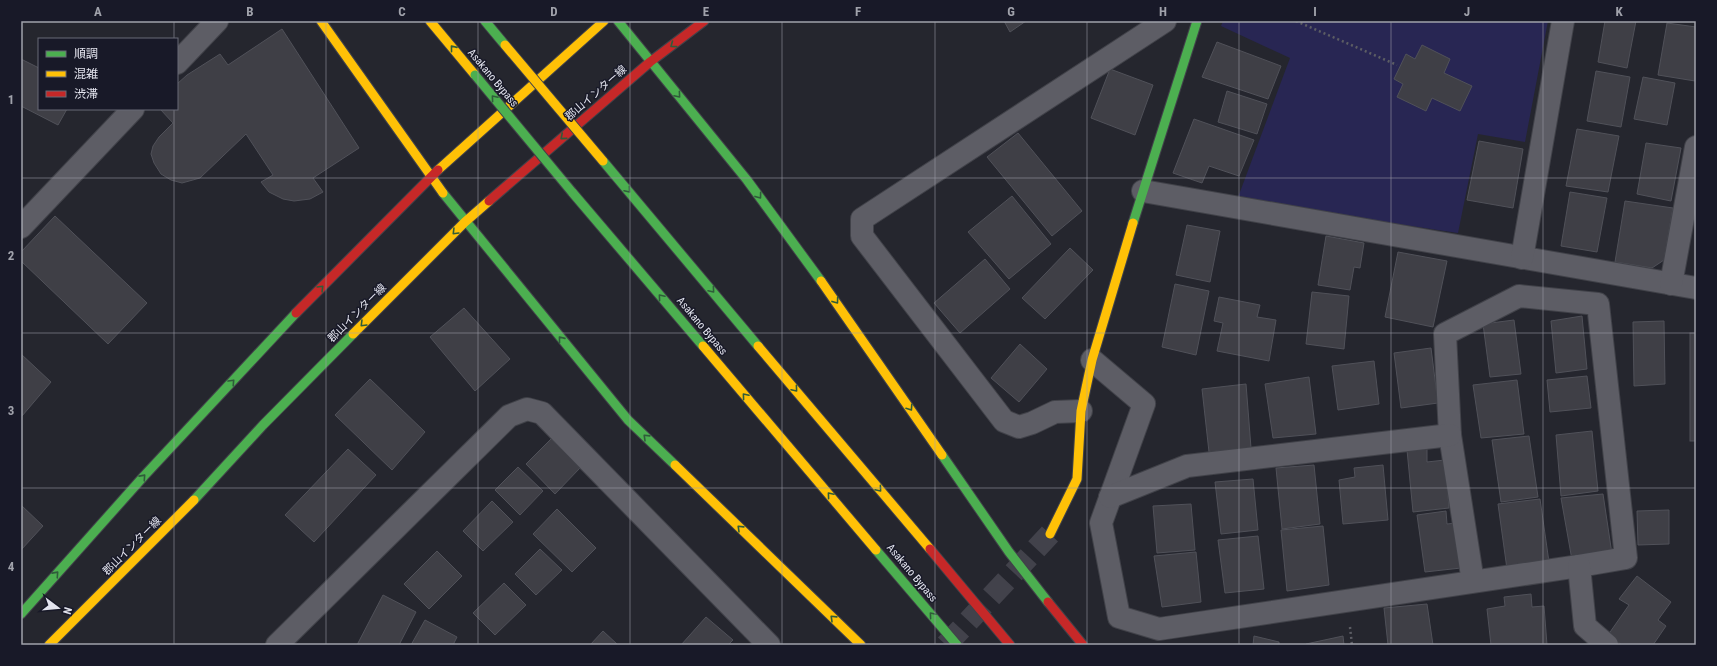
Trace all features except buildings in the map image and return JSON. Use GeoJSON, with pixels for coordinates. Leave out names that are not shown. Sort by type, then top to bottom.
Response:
{"type":"FeatureCollection","features":[{"type":"Feature","properties":{"kind":"main road"},"geometry":{"type":"LineString","coordinates":[[321,21],[430,178],[628,420],[861,645]]}},
{"type":"Feature","properties":{"kind":"main road","name":"Asakano Bypass"},"geometry":{"type":"LineString","coordinates":[[430,21],[572,192],[957,645]]}},
{"type":"Feature","properties":{"kind":"main road"},"geometry":{"type":"LineString","coordinates":[[485,21],[1010,645]]}},
{"type":"Feature","properties":{"kind":"main road"},"geometry":{"type":"LineString","coordinates":[[21,614],[144,476],[283,327],[430,178],[604,21]]}},
{"type":"Feature","properties":{"kind":"main road"},"geometry":{"type":"LineString","coordinates":[[618,21],[747,180],[849,319],[1009,552],[1083,645]]}},
{"type":"Feature","properties":{"kind":"main road","name":"郡山インター線"},"geometry":{"type":"LineString","coordinates":[[49,645],[178,517],[263,425],[465,222],[650,62],[704,21]]}},
{"type":"Feature","properties":{"kind":"main road"},"geometry":{"type":"LineString","coordinates":[[1050,534],[1077,479],[1081,411],[1092,360],[1143,191],[1197,21]]}},
{"type":"Feature","properties":{"kind":"street"},"geometry":{"type":"LineString","coordinates":[[178,62],[217,21]]}},
{"type":"Feature","properties":{"kind":"street"},"geometry":{"type":"LineString","coordinates":[[1081,411],[1055,412],[1032,424],[1019,427],[1004,421],[862,236],[862,219],[1165,21]]}},
{"type":"Feature","properties":{"kind":"street"},"geometry":{"type":"LineString","coordinates":[[1522,258],[1563,21]]}},
{"type":"Feature","properties":{"kind":"street"},"geometry":{"type":"LineString","coordinates":[[21,227],[132,110]]}},
{"type":"Feature","properties":{"kind":"street"},"geometry":{"type":"LineString","coordinates":[[1671,284],[1696,147]]}},
{"type":"Feature","properties":{"kind":"street"},"geometry":{"type":"LineString","coordinates":[[1143,191],[1696,288]]}},
{"type":"Feature","properties":{"kind":"street"},"geometry":{"type":"LineString","coordinates":[[1092,360],[1144,404],[1101,523],[1119,617],[1160,629],[1473,582],[1579,566],[1626,558],[1598,304],[1519,296],[1446,334],[1450,435],[1473,582]]}},
{"type":"Feature","properties":{"kind":"street"},"geometry":{"type":"LineString","coordinates":[[277,645],[509,416],[527,409],[542,413],[769,645]]}},
{"type":"Feature","properties":{"kind":"street"},"geometry":{"type":"LineString","coordinates":[[1110,496],[1187,466],[1450,435]]}},
{"type":"Feature","properties":{"kind":"street"},"geometry":{"type":"LineString","coordinates":[[1579,566],[1585,626],[1607,645]]}},
{"type":"Feature","properties":{"kind":"path"},"geometry":{"type":"LineString","coordinates":[[1296,21],[1397,65]]}},
{"type":"Feature","properties":{"kind":"shaded area"},"geometry":{"type":"Polygon","coordinates":[[[1223,21],[1548,21],[1525,142],[1478,134],[1458,233],[1237,200],[1290,58],[1221,26],[1223,21]]]}},
{"type":"Feature","properties":{"kind":"tunnel"},"geometry":{"type":"LineString","coordinates":[[946,645],[1050,534]]}},
{"type":"Feature","properties":{"kind":"traffic: fast"},"geometry":{"type":"LineString","coordinates":[[485,21],[505,45]]}},
{"type":"Feature","properties":{"kind":"traffic: fast"},"geometry":{"type":"LineString","coordinates":[[618,21],[747,180],[821,281]]}},
{"type":"Feature","properties":{"kind":"traffic: fast"},"geometry":{"type":"LineString","coordinates":[[1133,223],[1197,21]]}},
{"type":"Feature","properties":{"kind":"traffic: fast"},"geometry":{"type":"LineString","coordinates":[[475,75],[572,192]]}},
{"type":"Feature","properties":{"kind":"traffic: fast"},"geometry":{"type":"LineString","coordinates":[[603,161],[758,346]]}},
{"type":"Feature","properties":{"kind":"traffic: fast"},"geometry":{"type":"LineString","coordinates":[[572,192],[703,346]]}},
{"type":"Feature","properties":{"kind":"traffic: fast"},"geometry":{"type":"LineString","coordinates":[[443,193],[628,420],[675,465]]}},
{"type":"Feature","properties":{"kind":"traffic: fast"},"geometry":{"type":"LineString","coordinates":[[21,614],[144,476],[296,313]]}},
{"type":"Feature","properties":{"kind":"traffic: fast"},"geometry":{"type":"LineString","coordinates":[[194,500],[263,425],[353,334]]}},
{"type":"Feature","properties":{"kind":"traffic: fast"},"geometry":{"type":"LineString","coordinates":[[942,455],[1009,552],[1048,602]]}},
{"type":"Feature","properties":{"kind":"traffic: fast"},"geometry":{"type":"LineString","coordinates":[[876,550],[957,645]]}},
{"type":"Feature","properties":{"kind":"traffic: slow"},"geometry":{"type":"LineString","coordinates":[[321,21],[443,193]]}},
{"type":"Feature","properties":{"kind":"traffic: slow"},"geometry":{"type":"LineString","coordinates":[[430,21],[475,75]]}},
{"type":"Feature","properties":{"kind":"traffic: slow"},"geometry":{"type":"LineString","coordinates":[[438,170],[604,21]]}},
{"type":"Feature","properties":{"kind":"traffic: slow"},"geometry":{"type":"LineString","coordinates":[[505,45],[603,161]]}},
{"type":"Feature","properties":{"kind":"traffic: slow"},"geometry":{"type":"LineString","coordinates":[[353,334],[465,222],[489,201]]}},
{"type":"Feature","properties":{"kind":"traffic: slow"},"geometry":{"type":"LineString","coordinates":[[1050,534],[1077,479],[1081,411],[1092,360],[1133,223]]}},
{"type":"Feature","properties":{"kind":"traffic: slow"},"geometry":{"type":"LineString","coordinates":[[821,281],[942,455]]}},
{"type":"Feature","properties":{"kind":"traffic: slow"},"geometry":{"type":"LineString","coordinates":[[703,346],[876,550]]}},
{"type":"Feature","properties":{"kind":"traffic: slow"},"geometry":{"type":"LineString","coordinates":[[758,346],[930,549]]}},
{"type":"Feature","properties":{"kind":"traffic: slow"},"geometry":{"type":"LineString","coordinates":[[675,465],[861,645]]}},
{"type":"Feature","properties":{"kind":"traffic: slow"},"geometry":{"type":"LineString","coordinates":[[49,645],[194,500]]}},
{"type":"Feature","properties":{"kind":"traffic: jam"},"geometry":{"type":"LineString","coordinates":[[489,201],[650,62],[704,21]]}},
{"type":"Feature","properties":{"kind":"traffic: jam"},"geometry":{"type":"LineString","coordinates":[[296,313],[438,170]]}},
{"type":"Feature","properties":{"kind":"traffic: jam"},"geometry":{"type":"LineString","coordinates":[[930,549],[1010,645]]}},
{"type":"Feature","properties":{"kind":"traffic: jam"},"geometry":{"type":"LineString","coordinates":[[1048,602],[1083,645]]}}]}
